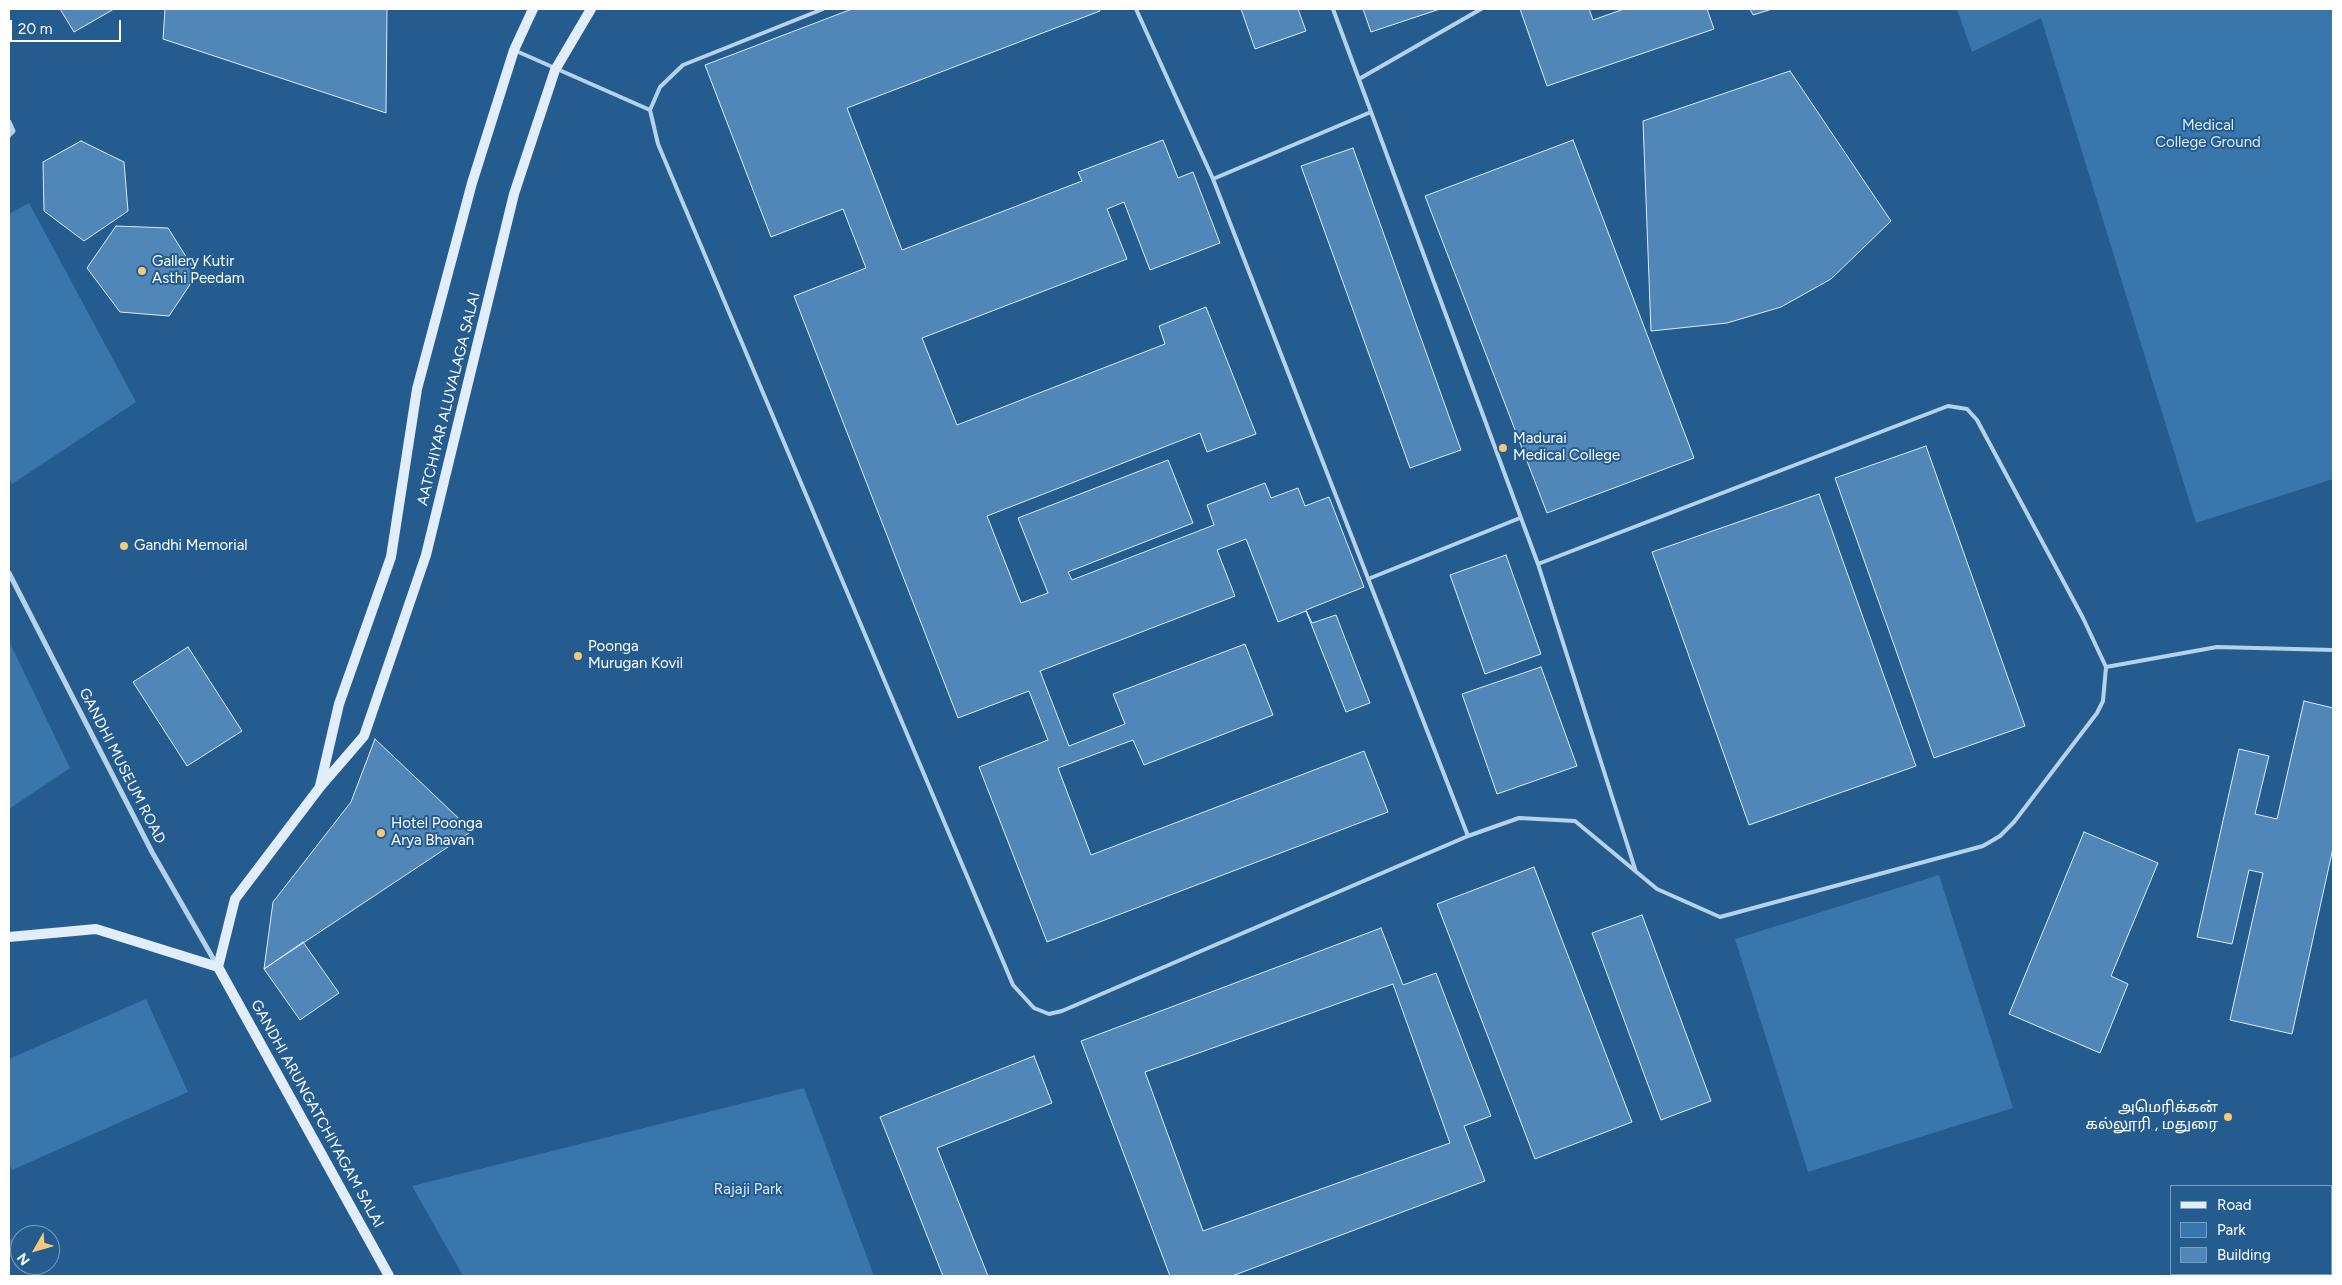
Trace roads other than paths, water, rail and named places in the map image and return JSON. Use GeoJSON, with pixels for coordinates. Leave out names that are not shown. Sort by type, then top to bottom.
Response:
{"type":"FeatureCollection","features":[{"type":"Feature","properties":{"kind":"street","name":"AATCHIYAR ALUVALAGA SALAI"},"geometry":{"type":"LineString","coordinates":[[320,787],[339,704],[391,557],[418,389],[472,183],[514,50],[533,9]]}},
{"type":"Feature","properties":{"kind":"street","name":"AATCHIYAR ALUVALAGA SALAI"},"geometry":{"type":"LineString","coordinates":[[218,967],[235,899],[320,787],[364,736],[426,555],[514,194],[555,70],[591,9]]}},
{"type":"Feature","properties":{"kind":"street"},"geometry":{"type":"LineString","coordinates":[[9,122],[13,131],[9,135]]}},
{"type":"Feature","properties":{"kind":"street","name":"GANDHI MUSEUM ROAD"},"geometry":{"type":"LineString","coordinates":[[9,573],[152,852],[218,967]]}},
{"type":"Feature","properties":{"kind":"street"},"geometry":{"type":"LineString","coordinates":[[9,937],[96,929],[218,967]]}},
{"type":"Feature","properties":{"kind":"street","name":"GANDHI ARUNGATCHIYAGAM SALAI"},"geometry":{"type":"LineString","coordinates":[[218,967],[389,1276]]}},
{"type":"Feature","properties":{"kind":"lane"},"geometry":{"type":"LineString","coordinates":[[823,9],[683,65],[660,87],[650,110],[658,144],[1013,985],[1034,1008],[1049,1014],[1062,1011],[1468,836],[1519,818],[1575,822],[1657,889],[1720,917],[1983,846],[2000,836],[2014,822],[2097,713],[2103,701],[2106,667],[2083,618],[1977,420],[1967,409],[1948,406],[1538,564]]}},
{"type":"Feature","properties":{"kind":"lane"},"geometry":{"type":"LineString","coordinates":[[1136,9],[1213,179],[1468,836]]}},
{"type":"Feature","properties":{"kind":"lane"},"geometry":{"type":"LineString","coordinates":[[1333,9],[1538,564],[1636,872]]}},
{"type":"Feature","properties":{"kind":"lane"},"geometry":{"type":"LineString","coordinates":[[1359,79],[1482,9]]}},
{"type":"Feature","properties":{"kind":"lane"},"geometry":{"type":"LineString","coordinates":[[514,50],[555,70],[650,110]]}},
{"type":"Feature","properties":{"kind":"lane"},"geometry":{"type":"LineString","coordinates":[[1213,179],[1371,112]]}},
{"type":"Feature","properties":{"kind":"lane"},"geometry":{"type":"LineString","coordinates":[[1368,579],[1520,518]]}},
{"type":"Feature","properties":{"kind":"lane"},"geometry":{"type":"LineString","coordinates":[[2106,667],[2217,648],[2333,650]]}},
{"type":"Feature","properties":{"kind":"place","name":"Gallery Kutir Asthi Peedam"},"geometry":{"type":"Point","coordinates":[142,271]}},
{"type":"Feature","properties":{"kind":"place","name":"Madurai Medical College"},"geometry":{"type":"Point","coordinates":[1503,448]}},
{"type":"Feature","properties":{"kind":"place","name":"Gandhi Memorial"},"geometry":{"type":"Point","coordinates":[124,546]}},
{"type":"Feature","properties":{"kind":"place","name":"Poonga Murugan Kovil"},"geometry":{"type":"Point","coordinates":[578,656]}},
{"type":"Feature","properties":{"kind":"place","name":"Hotel Poonga Arya Bhavan"},"geometry":{"type":"Point","coordinates":[381,833]}},
{"type":"Feature","properties":{"kind":"place","name":"அமெரிக்கன் கல்லூரி , மதுரை"},"geometry":{"type":"Point","coordinates":[2228,1117]}},
{"type":"Feature","properties":{"kind":"park label","name":"Medical College Ground"},"geometry":{"type":"Point","coordinates":[2208,134]}},
{"type":"Feature","properties":{"kind":"park label","name":"Rajaji Park"},"geometry":{"type":"Point","coordinates":[748,1190]}}]}
